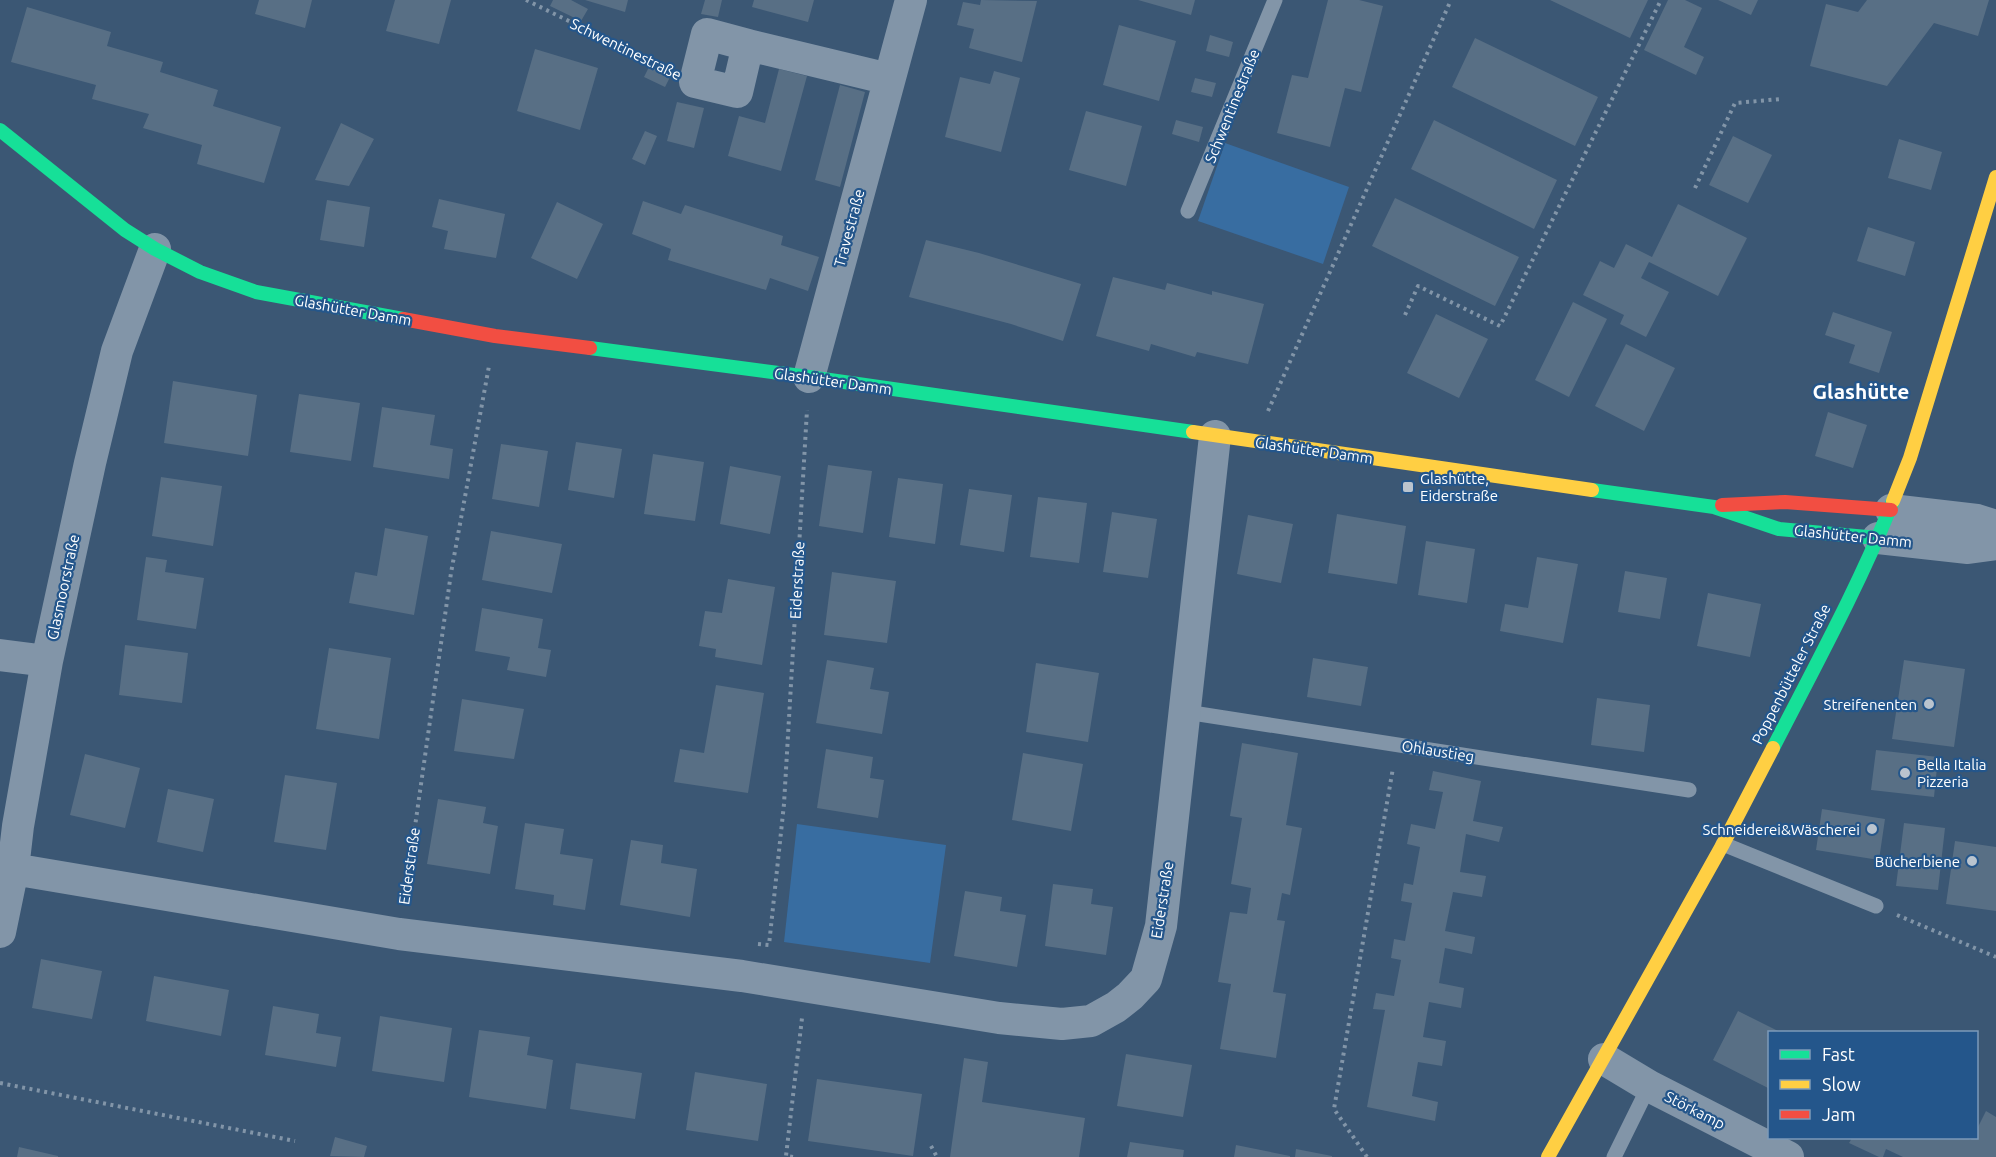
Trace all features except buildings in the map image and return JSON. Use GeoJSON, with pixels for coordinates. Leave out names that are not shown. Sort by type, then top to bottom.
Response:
{"type":"FeatureCollection","features":[{"type":"Feature","properties":{"kind":"street","name":"Travestraße"},"geometry":{"type":"LineString","coordinates":[[809,377],[911,0]]}},
{"type":"Feature","properties":{"kind":"street"},"geometry":{"type":"LineString","coordinates":[[748,45],[736,92],[695,82],[706,34],[889,79]]}},
{"type":"Feature","properties":{"kind":"street","name":"Glashütter Damm"},"geometry":{"type":"LineString","coordinates":[[0,130],[125,230],[155,249],[200,272],[256,292],[495,336],[809,377],[1714,507],[1779,529],[1968,548],[1996,544]]}},
{"type":"Feature","properties":{"kind":"street","name":"Poppenbütteler Straße"},"geometry":{"type":"LineString","coordinates":[[1548,1157],[1722,844],[1838,621],[1891,510],[1936,379],[1996,177]]}},
{"type":"Feature","properties":{"kind":"street","name":"Glasmoorstraße"},"geometry":{"type":"LineString","coordinates":[[0,932],[13,869],[18,826],[47,661],[90,463],[117,351],[155,249]]}},
{"type":"Feature","properties":{"kind":"street","name":"Eiderstraße"},"geometry":{"type":"LineString","coordinates":[[13,869],[399,934],[742,976],[999,1018],[1062,1024],[1091,1021],[1116,1007],[1146,979],[1161,926],[1215,436]]}},
{"type":"Feature","properties":{"kind":"street","name":"Glashütter Damm"},"geometry":{"type":"LineString","coordinates":[[1714,507],[1752,501],[1781,501],[1891,510],[1977,520],[1996,526]]}},
{"type":"Feature","properties":{"kind":"street"},"geometry":{"type":"LineString","coordinates":[[0,655],[47,661]]}},
{"type":"Feature","properties":{"kind":"street","name":"Störkamp"},"geometry":{"type":"LineString","coordinates":[[1604,1059],[1649,1086],[1788,1157]]}},
{"type":"Feature","properties":{"kind":"lane","name":"Schwentinestraße"},"geometry":{"type":"LineString","coordinates":[[1188,211],[1275,0]]}},
{"type":"Feature","properties":{"kind":"lane","name":"Ohlaustieg"},"geometry":{"type":"LineString","coordinates":[[1186,712],[1689,790]]}},
{"type":"Feature","properties":{"kind":"lane"},"geometry":{"type":"LineString","coordinates":[[1722,844],[1876,906]]}},
{"type":"Feature","properties":{"kind":"lane"},"geometry":{"type":"LineString","coordinates":[[1614,1157],[1649,1086]]}},
{"type":"Feature","properties":{"kind":"path","name":"Schwentinestraße"},"geometry":{"type":"LineString","coordinates":[[526,0],[695,82]]}},
{"type":"Feature","properties":{"kind":"path"},"geometry":{"type":"LineString","coordinates":[[1254,441],[1452,0]]}},
{"type":"Feature","properties":{"kind":"path"},"geometry":{"type":"LineString","coordinates":[[1405,315],[1418,286],[1500,326],[1661,0]]}},
{"type":"Feature","properties":{"kind":"path"},"geometry":{"type":"LineString","coordinates":[[1695,188],[1735,103],[1781,99]]}},
{"type":"Feature","properties":{"kind":"path","name":"Eiderstraße"},"geometry":{"type":"LineString","coordinates":[[399,934],[451,573],[495,336]]}},
{"type":"Feature","properties":{"kind":"path","name":"Eiderstraße"},"geometry":{"type":"LineString","coordinates":[[742,976],[749,943],[769,945],[784,804],[809,377]]}},
{"type":"Feature","properties":{"kind":"path"},"geometry":{"type":"LineString","coordinates":[[1367,1157],[1334,1109],[1396,745]]}},
{"type":"Feature","properties":{"kind":"path"},"geometry":{"type":"LineString","coordinates":[[1876,906],[1996,957]]}},
{"type":"Feature","properties":{"kind":"path"},"geometry":{"type":"LineString","coordinates":[[793,1157],[786,1156],[806,985]]}},
{"type":"Feature","properties":{"kind":"path"},"geometry":{"type":"LineString","coordinates":[[0,1083],[295,1141]]}},
{"type":"Feature","properties":{"kind":"path"},"geometry":{"type":"LineString","coordinates":[[931,1146],[937,1157]]}},
{"type":"Feature","properties":{"kind":"shaded area"},"geometry":{"type":"Polygon","coordinates":[[[1225,143],[1349,187],[1323,264],[1198,221],[1225,143]]]}},
{"type":"Feature","properties":{"kind":"shaded area"},"geometry":{"type":"Polygon","coordinates":[[[797,824],[946,845],[930,963],[784,942],[797,824]]]}},
{"type":"Feature","properties":{"kind":"traffic: fast"},"geometry":{"type":"LineString","coordinates":[[0,130],[125,230],[155,249],[200,272],[256,292],[403,319]]}},
{"type":"Feature","properties":{"kind":"traffic: fast"},"geometry":{"type":"LineString","coordinates":[[590,348],[1193,432]]}},
{"type":"Feature","properties":{"kind":"traffic: fast"},"geometry":{"type":"LineString","coordinates":[[1592,490],[1714,507],[1779,529],[1878,538]]}},
{"type":"Feature","properties":{"kind":"traffic: fast"},"geometry":{"type":"LineString","coordinates":[[1773,748],[1851,595],[1893,501]]}},
{"type":"Feature","properties":{"kind":"traffic: slow"},"geometry":{"type":"LineString","coordinates":[[1893,501],[1910,458],[1996,177]]}},
{"type":"Feature","properties":{"kind":"traffic: slow"},"geometry":{"type":"LineString","coordinates":[[1193,432],[1592,490]]}},
{"type":"Feature","properties":{"kind":"traffic: slow"},"geometry":{"type":"LineString","coordinates":[[1548,1157],[1723,844],[1773,748]]}},
{"type":"Feature","properties":{"kind":"traffic: jam"},"geometry":{"type":"LineString","coordinates":[[403,319],[495,336],[590,348]]}},
{"type":"Feature","properties":{"kind":"traffic: jam"},"geometry":{"type":"LineString","coordinates":[[1722,505],[1785,502],[1891,510]]}},
{"type":"Feature","properties":{"kind":"place","name":"Glashütte, Eiderstraße"},"geometry":{"type":"Point","coordinates":[1408,487]}},
{"type":"Feature","properties":{"kind":"place","name":"Streifenenten"},"geometry":{"type":"Point","coordinates":[1929,704]}},
{"type":"Feature","properties":{"kind":"place","name":"Bella Italia Pizzeria"},"geometry":{"type":"Point","coordinates":[1905,773]}},
{"type":"Feature","properties":{"kind":"place","name":"Schneiderei&Wäscherei"},"geometry":{"type":"Point","coordinates":[1872,829]}},
{"type":"Feature","properties":{"kind":"place","name":"Bücherbiene"},"geometry":{"type":"Point","coordinates":[1972,861]}},
{"type":"Feature","properties":{"kind":"district","name":"Glashütte"},"geometry":{"type":"Point","coordinates":[1861,391]}}]}
